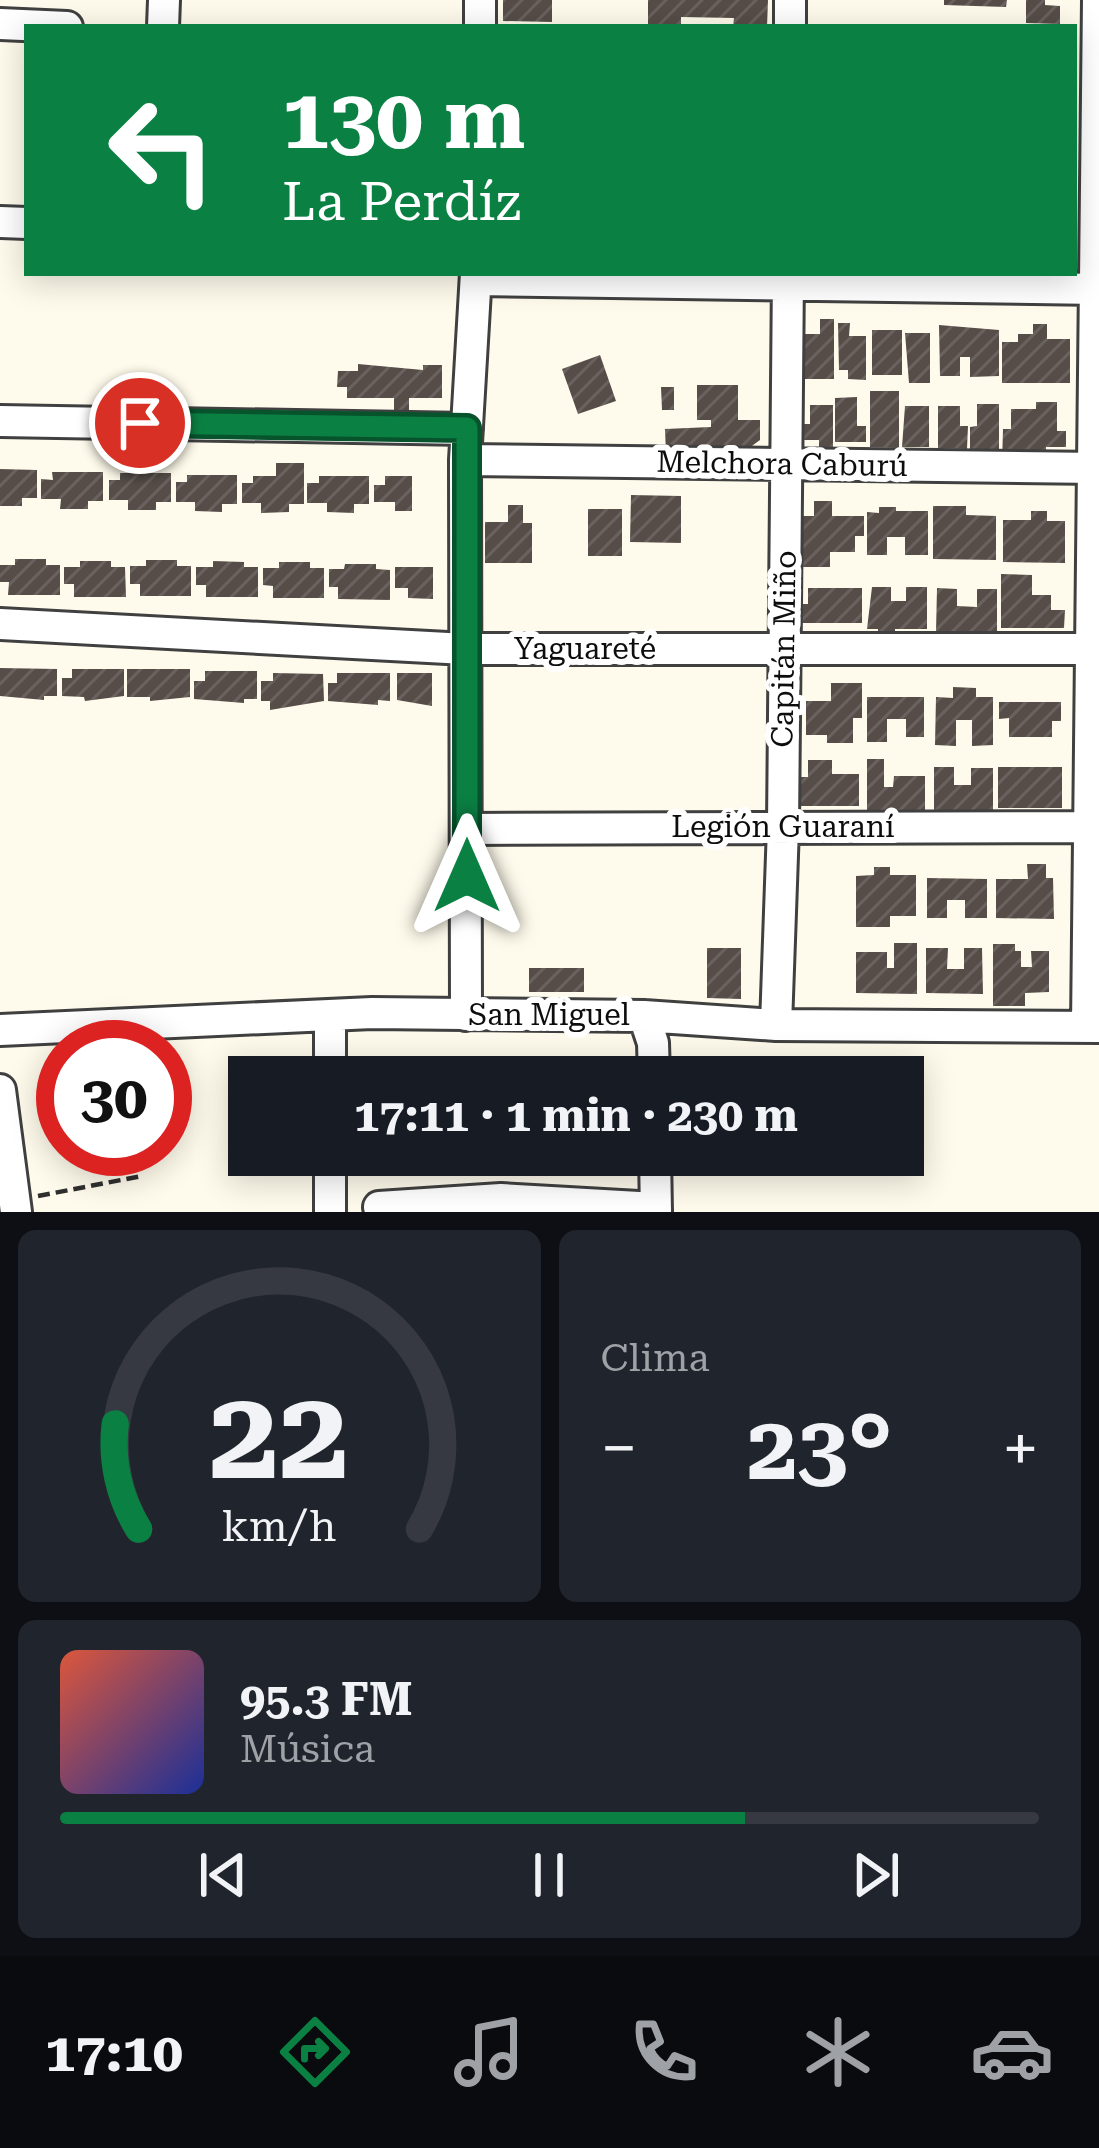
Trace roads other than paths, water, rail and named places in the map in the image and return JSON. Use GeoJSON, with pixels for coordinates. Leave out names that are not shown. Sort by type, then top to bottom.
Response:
{"type":"FeatureCollection","features":[{"type":"Feature","properties":{"kind":"street"},"geometry":{"type":"LineString","coordinates":[[1093,1027],[1098,0]]}},
{"type":"Feature","properties":{"kind":"street"},"geometry":{"type":"LineString","coordinates":[[466,1016],[466,444],[476,277],[788,279],[1098,289]]}},
{"type":"Feature","properties":{"kind":"street","name":"Capitán Miño"},"geometry":{"type":"LineString","coordinates":[[776,1025],[783,826],[788,279]]}},
{"type":"Feature","properties":{"kind":"street","name":"Melchora Caburú"},"geometry":{"type":"LineString","coordinates":[[0,421],[786,464],[1097,468]]}},
{"type":"Feature","properties":{"kind":"street","name":"Yaguareté"},"geometry":{"type":"LineString","coordinates":[[0,624],[466,650],[1096,649]]}},
{"type":"Feature","properties":{"kind":"street","name":"Legión Guaraní"},"geometry":{"type":"LineString","coordinates":[[468,829],[1095,826]]}},
{"type":"Feature","properties":{"kind":"street"},"geometry":{"type":"LineString","coordinates":[[330,1016],[330,1056]]}},
{"type":"Feature","properties":{"kind":"street","name":"San Miguel"},"geometry":{"type":"LineString","coordinates":[[0,1030],[330,1016],[644,1016],[776,1025],[1093,1027]]}},
{"type":"Feature","properties":{"kind":"street"},"geometry":{"type":"LineString","coordinates":[[644,1016],[653,1056]]}},
{"type":"Feature","properties":{"kind":"street"},"geometry":{"type":"LineString","coordinates":[[0,1090],[15,1206]]}},
{"type":"Feature","properties":{"kind":"street"},"geometry":{"type":"LineString","coordinates":[[330,1176],[330,1212]]}},
{"type":"Feature","properties":{"kind":"street"},"geometry":{"type":"LineString","coordinates":[[379,1207],[501,1199],[656,1210],[656,1176]]}}]}
